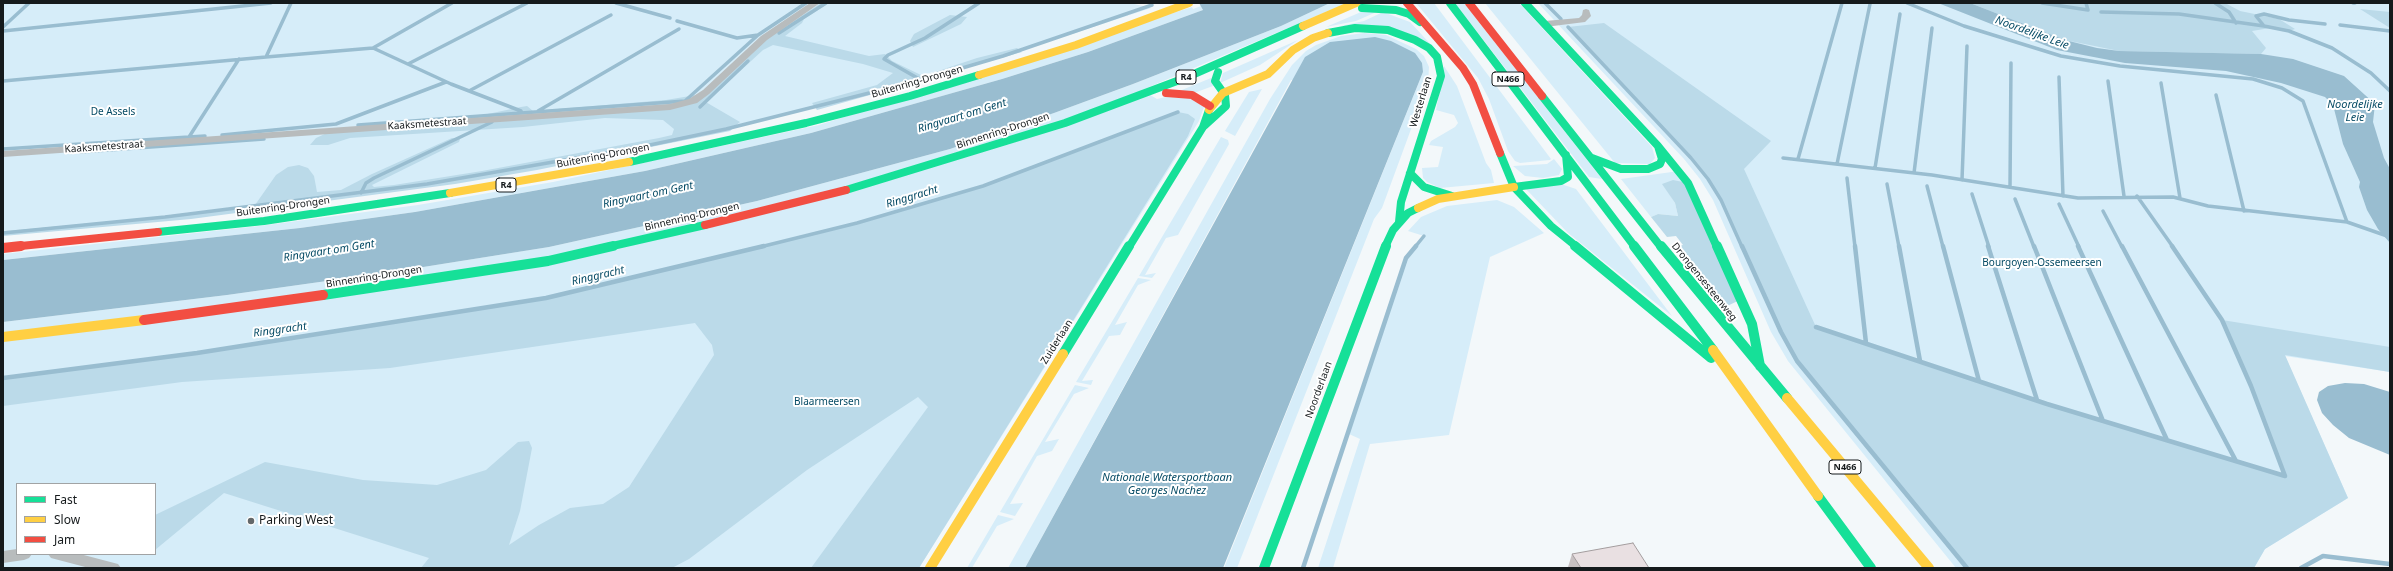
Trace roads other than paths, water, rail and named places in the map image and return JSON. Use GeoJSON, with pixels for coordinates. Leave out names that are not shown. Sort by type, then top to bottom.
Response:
{"type":"FeatureCollection","features":[{"type":"Feature","properties":{"kind":"main road","name":"Buitenring-Drongen"},"geometry":{"type":"LineString","coordinates":[[3,248],[264,221],[551,177],[644,159],[806,123],[910,96],[1076,45],[1189,3]]}},
{"type":"Feature","properties":{"kind":"main road"},"geometry":{"type":"LineString","coordinates":[[1012,140],[1026,141],[1074,127],[1166,93],[1218,72],[1359,6],[1373,3]]}},
{"type":"Feature","properties":{"kind":"main road"},"geometry":{"type":"LineString","coordinates":[[1407,3],[1463,68],[1473,84],[1514,187],[1551,226],[1686,340],[1725,369]]}},
{"type":"Feature","properties":{"kind":"main road","name":"N466"},"geometry":{"type":"LineString","coordinates":[[1450,3],[1689,316],[1725,369],[1871,568]]}},
{"type":"Feature","properties":{"kind":"main road","name":"Drongensesteenweg"},"geometry":{"type":"LineString","coordinates":[[1469,3],[1681,272],[1929,568]]}},
{"type":"Feature","properties":{"kind":"main road"},"geometry":{"type":"LineString","coordinates":[[1526,3],[1658,146],[1696,196],[1752,324],[1760,367]]}},
{"type":"Feature","properties":{"kind":"main road"},"geometry":{"type":"LineString","coordinates":[[1359,6],[1385,8],[1403,12],[1429,30]]}},
{"type":"Feature","properties":{"kind":"main road","name":"Binnenring-Drongen"},"geometry":{"type":"LineString","coordinates":[[3,337],[218,311],[548,261],[760,212],[840,192],[1012,140],[1185,78],[1359,6]]}},
{"type":"Feature","properties":{"kind":"main road","name":"Westerlaan"},"geometry":{"type":"LineString","coordinates":[[1268,74],[1301,44],[1325,34],[1345,29],[1388,30],[1423,44],[1437,57],[1441,76],[1401,202],[1399,222]]}},
{"type":"Feature","properties":{"kind":"main road","name":"Zuiderlaan"},"geometry":{"type":"LineString","coordinates":[[1203,127],[1226,106],[1227,101],[1223,92],[1215,81],[1218,72]]}},
{"type":"Feature","properties":{"kind":"main road","name":"Zuiderlaan"},"geometry":{"type":"LineString","coordinates":[[930,568],[1203,127],[1210,106],[1223,92],[1268,74]]}},
{"type":"Feature","properties":{"kind":"main road"},"geometry":{"type":"LineString","coordinates":[[1166,93],[1192,95],[1210,106]]}},
{"type":"Feature","properties":{"kind":"main road"},"geometry":{"type":"LineString","coordinates":[[1592,158],[1620,169],[1648,169],[1660,164],[1662,159],[1658,146]]}},
{"type":"Feature","properties":{"kind":"main road"},"geometry":{"type":"LineString","coordinates":[[1399,222],[1408,213],[1422,205],[1452,196],[1561,181],[1568,178],[1566,155]]}},
{"type":"Feature","properties":{"kind":"main road"},"geometry":{"type":"LineString","coordinates":[[1411,172],[1424,187],[1452,196]]}},
{"type":"Feature","properties":{"kind":"main road","name":"Noorderlaan"},"geometry":{"type":"LineString","coordinates":[[1264,568],[1379,261],[1399,222]]}},
{"type":"Feature","properties":{"kind":"street","name":"Kaaksmetestraat"},"geometry":{"type":"LineString","coordinates":[[3,154],[670,107],[693,101],[706,92],[764,38],[816,3]]}},
{"type":"Feature","properties":{"kind":"street"},"geometry":{"type":"LineString","coordinates":[[1545,24],[1586,19],[1586,12]]}},
{"type":"Feature","properties":{"kind":"street"},"geometry":{"type":"LineString","coordinates":[[3,557],[17,555]]}},
{"type":"Feature","properties":{"kind":"street"},"geometry":{"type":"LineString","coordinates":[[60,555],[113,568]]}},
{"type":"Feature","properties":{"kind":"water","name":"Ringvaart om Gent"},"geometry":{"type":"Polygon","coordinates":[[[1199,3],[1330,3],[1281,26],[1133,84],[950,149],[757,201],[549,247],[398,271],[227,295],[3,322],[3,260],[300,228],[415,212],[645,171],[811,133],[1002,79],[1088,52],[1203,10],[1199,3]]]}},
{"type":"Feature","properties":{"kind":"water","name":"Noordelijke Leie"},"geometry":{"type":"Polygon","coordinates":[[[1938,3],[1970,3],[2065,40],[2097,48],[2119,51],[2261,54],[2293,59],[2344,76],[2375,104],[2373,122],[2384,158],[2390,169],[2390,243],[2378,229],[2367,210],[2359,187],[2360,182],[2343,144],[2333,105],[2325,97],[2281,83],[2226,71],[2125,63],[2057,50],[1938,3]]]}},
{"type":"Feature","properties":{"kind":"water","name":"Nationale Watersportbaan Georges Nachez"},"geometry":{"type":"Polygon","coordinates":[[[1375,37],[1391,41],[1415,53],[1422,63],[1423,72],[1223,568],[1025,568],[1305,57],[1330,42],[1375,37]]]}},
{"type":"Feature","properties":{"kind":"water"},"geometry":{"type":"Polygon","coordinates":[[[2345,383],[2364,384],[2390,392],[2390,455],[2349,438],[2333,425],[2322,413],[2317,400],[2319,392],[2328,386],[2345,383]]]}},
{"type":"Feature","properties":{"kind":"waterway"},"geometry":{"type":"LineString","coordinates":[[3,27],[29,3]]}},
{"type":"Feature","properties":{"kind":"waterway"},"geometry":{"type":"LineString","coordinates":[[3,31],[271,3]]}},
{"type":"Feature","properties":{"kind":"waterway"},"geometry":{"type":"LineString","coordinates":[[266,57],[291,3]]}},
{"type":"Feature","properties":{"kind":"waterway"},"geometry":{"type":"LineString","coordinates":[[373,48],[452,3]]}},
{"type":"Feature","properties":{"kind":"waterway"},"geometry":{"type":"LineString","coordinates":[[408,64],[527,3]]}},
{"type":"Feature","properties":{"kind":"waterway"},"geometry":{"type":"LineString","coordinates":[[616,3],[670,18]]}},
{"type":"Feature","properties":{"kind":"waterway"},"geometry":{"type":"LineString","coordinates":[[758,35],[806,3]]}},
{"type":"Feature","properties":{"kind":"waterway"},"geometry":{"type":"LineString","coordinates":[[779,33],[826,3]]}},
{"type":"Feature","properties":{"kind":"waterway"},"geometry":{"type":"LineString","coordinates":[[921,80],[884,59],[888,55],[925,38],[979,3]]}},
{"type":"Feature","properties":{"kind":"waterway"},"geometry":{"type":"LineString","coordinates":[[1545,3],[1561,19]]}},
{"type":"Feature","properties":{"kind":"waterway"},"geometry":{"type":"LineString","coordinates":[[1798,159],[1842,3]]}},
{"type":"Feature","properties":{"kind":"waterway"},"geometry":{"type":"LineString","coordinates":[[1907,3],[1964,26],[2061,56],[2120,66],[2253,79],[2282,88],[2303,101],[2347,222]]}},
{"type":"Feature","properties":{"kind":"waterway"},"geometry":{"type":"LineString","coordinates":[[2042,3],[2088,10],[2086,3]]}},
{"type":"Feature","properties":{"kind":"waterway"},"geometry":{"type":"LineString","coordinates":[[2215,3],[2229,12],[2235,22]]}},
{"type":"Feature","properties":{"kind":"waterway"},"geometry":{"type":"LineString","coordinates":[[1837,164],[1870,4]]}},
{"type":"Feature","properties":{"kind":"waterway"},"geometry":{"type":"LineString","coordinates":[[361,192],[427,184],[645,146],[726,129],[925,79],[1003,56],[1152,5]]}},
{"type":"Feature","properties":{"kind":"waterway"},"geometry":{"type":"LineString","coordinates":[[2101,12],[2179,14],[2235,22]]}},
{"type":"Feature","properties":{"kind":"waterway"},"geometry":{"type":"LineString","coordinates":[[1875,168],[1900,14]]}},
{"type":"Feature","properties":{"kind":"waterway"},"geometry":{"type":"LineString","coordinates":[[2264,26],[2256,16],[2264,14],[2289,20],[2325,24]]}},
{"type":"Feature","properties":{"kind":"waterway"},"geometry":{"type":"LineString","coordinates":[[469,91],[611,15]]}},
{"type":"Feature","properties":{"kind":"waterway"},"geometry":{"type":"LineString","coordinates":[[677,21],[737,38],[758,35]]}},
{"type":"Feature","properties":{"kind":"waterway"},"geometry":{"type":"LineString","coordinates":[[2235,22],[2264,26]]}},
{"type":"Feature","properties":{"kind":"waterway"},"geometry":{"type":"LineString","coordinates":[[2340,25],[2390,31]]}},
{"type":"Feature","properties":{"kind":"waterway"},"geometry":{"type":"LineString","coordinates":[[2264,26],[2289,31],[2332,48],[2371,73],[2390,91]]}},
{"type":"Feature","properties":{"kind":"waterway"},"geometry":{"type":"LineString","coordinates":[[1568,27],[1691,158],[1708,179],[1721,200],[1742,247]]}},
{"type":"Feature","properties":{"kind":"waterway"},"geometry":{"type":"LineString","coordinates":[[1914,173],[1932,28]]}},
{"type":"Feature","properties":{"kind":"waterway"},"geometry":{"type":"LineString","coordinates":[[538,111],[679,29]]}},
{"type":"Feature","properties":{"kind":"waterway"},"geometry":{"type":"LineString","coordinates":[[358,125],[685,101],[758,35]]}},
{"type":"Feature","properties":{"kind":"waterway"},"geometry":{"type":"LineString","coordinates":[[1962,180],[1967,46]]}},
{"type":"Feature","properties":{"kind":"waterway"},"geometry":{"type":"LineString","coordinates":[[266,57],[373,48]]}},
{"type":"Feature","properties":{"kind":"waterway"},"geometry":{"type":"LineString","coordinates":[[373,48],[469,91]]}},
{"type":"Feature","properties":{"kind":"waterway"},"geometry":{"type":"LineString","coordinates":[[239,59],[266,57]]}},
{"type":"Feature","properties":{"kind":"waterway"},"geometry":{"type":"LineString","coordinates":[[3,81],[239,59]]}},
{"type":"Feature","properties":{"kind":"waterway"},"geometry":{"type":"LineString","coordinates":[[189,137],[239,59]]}},
{"type":"Feature","properties":{"kind":"waterway"},"geometry":{"type":"LineString","coordinates":[[700,107],[748,61]]}},
{"type":"Feature","properties":{"kind":"waterway"},"geometry":{"type":"LineString","coordinates":[[2010,187],[2011,63]]}},
{"type":"Feature","properties":{"kind":"waterway"},"geometry":{"type":"LineString","coordinates":[[2059,77],[2063,196]]}},
{"type":"Feature","properties":{"kind":"waterway"},"geometry":{"type":"LineString","coordinates":[[2108,81],[2124,196]]}},
{"type":"Feature","properties":{"kind":"waterway"},"geometry":{"type":"LineString","coordinates":[[222,135],[336,124],[446,82]]}},
{"type":"Feature","properties":{"kind":"waterway"},"geometry":{"type":"LineString","coordinates":[[2161,83],[2180,198]]}},
{"type":"Feature","properties":{"kind":"waterway"},"geometry":{"type":"LineString","coordinates":[[469,91],[521,111]]}},
{"type":"Feature","properties":{"kind":"waterway"},"geometry":{"type":"LineString","coordinates":[[2216,95],[2244,210]]}},
{"type":"Feature","properties":{"kind":"waterway","name":"Ringgracht"},"geometry":{"type":"LineString","coordinates":[[760,247],[857,223],[983,186],[1178,112]]}},
{"type":"Feature","properties":{"kind":"waterway"},"geometry":{"type":"LineString","coordinates":[[361,192],[366,183],[374,178],[492,122],[489,122]]}},
{"type":"Feature","properties":{"kind":"waterway"},"geometry":{"type":"LineString","coordinates":[[189,137],[205,136]]}},
{"type":"Feature","properties":{"kind":"waterway"},"geometry":{"type":"LineString","coordinates":[[3,149],[189,137]]}},
{"type":"Feature","properties":{"kind":"waterway"},"geometry":{"type":"LineString","coordinates":[[80,152],[264,139]]}},
{"type":"Feature","properties":{"kind":"waterway"},"geometry":{"type":"LineString","coordinates":[[1783,158],[1914,173]]}},
{"type":"Feature","properties":{"kind":"waterway"},"geometry":{"type":"LineString","coordinates":[[1914,173],[1962,180]]}},
{"type":"Feature","properties":{"kind":"waterway"},"geometry":{"type":"LineString","coordinates":[[1847,178],[1855,247]]}},
{"type":"Feature","properties":{"kind":"waterway"},"geometry":{"type":"LineString","coordinates":[[1962,180],[2063,196]]}},
{"type":"Feature","properties":{"kind":"waterway"},"geometry":{"type":"LineString","coordinates":[[1887,184],[1899,247]]}},
{"type":"Feature","properties":{"kind":"waterway"},"geometry":{"type":"LineString","coordinates":[[1927,186],[1943,247]]}},
{"type":"Feature","properties":{"kind":"waterway"},"geometry":{"type":"LineString","coordinates":[[3,233],[165,217],[361,192]]}},
{"type":"Feature","properties":{"kind":"waterway"},"geometry":{"type":"LineString","coordinates":[[1972,194],[1989,247]]}},
{"type":"Feature","properties":{"kind":"waterway"},"geometry":{"type":"LineString","coordinates":[[2063,196],[2078,198],[2138,197]]}},
{"type":"Feature","properties":{"kind":"waterway"},"geometry":{"type":"LineString","coordinates":[[2138,197],[2173,247]]}},
{"type":"Feature","properties":{"kind":"waterway"},"geometry":{"type":"LineString","coordinates":[[2138,197],[2173,197],[2208,206],[2244,210]]}},
{"type":"Feature","properties":{"kind":"waterway"},"geometry":{"type":"LineString","coordinates":[[2015,199],[2034,247]]}},
{"type":"Feature","properties":{"kind":"waterway"},"geometry":{"type":"LineString","coordinates":[[2059,204],[2079,247]]}},
{"type":"Feature","properties":{"kind":"waterway"},"geometry":{"type":"LineString","coordinates":[[2244,210],[2347,222]]}},
{"type":"Feature","properties":{"kind":"waterway"},"geometry":{"type":"LineString","coordinates":[[2103,211],[2122,247]]}},
{"type":"Feature","properties":{"kind":"waterway"},"geometry":{"type":"LineString","coordinates":[[2347,222],[2390,237]]}},
{"type":"Feature","properties":{"kind":"waterway"},"geometry":{"type":"LineString","coordinates":[[1415,247],[1424,236]]}},
{"type":"Feature","properties":{"kind":"waterway","name":"Ringgracht"},"geometry":{"type":"LineString","coordinates":[[3,378],[197,353],[546,298],[764,246]]}},
{"type":"Feature","properties":{"kind":"waterway"},"geometry":{"type":"LineString","coordinates":[[1303,568],[1406,258],[1416,246]]}},
{"type":"Feature","properties":{"kind":"waterway"},"geometry":{"type":"LineString","coordinates":[[1742,246],[1781,332],[1797,361],[1967,568]]}},
{"type":"Feature","properties":{"kind":"waterway"},"geometry":{"type":"LineString","coordinates":[[1855,246],[1866,343]]}},
{"type":"Feature","properties":{"kind":"waterway"},"geometry":{"type":"LineString","coordinates":[[1899,246],[1920,361]]}},
{"type":"Feature","properties":{"kind":"waterway"},"geometry":{"type":"LineString","coordinates":[[1943,246],[1979,381]]}},
{"type":"Feature","properties":{"kind":"waterway"},"geometry":{"type":"LineString","coordinates":[[1988,246],[2037,400]]}},
{"type":"Feature","properties":{"kind":"waterway"},"geometry":{"type":"LineString","coordinates":[[2034,246],[2103,421]]}},
{"type":"Feature","properties":{"kind":"waterway"},"geometry":{"type":"LineString","coordinates":[[2078,246],[2167,440]]}},
{"type":"Feature","properties":{"kind":"waterway"},"geometry":{"type":"LineString","coordinates":[[2122,246],[2236,461]]}},
{"type":"Feature","properties":{"kind":"waterway"},"geometry":{"type":"LineString","coordinates":[[2103,421],[2285,476],[2251,386],[2222,320],[2172,246]]}},
{"type":"Feature","properties":{"kind":"waterway"},"geometry":{"type":"LineString","coordinates":[[1816,327],[2047,404],[2103,421]]}},
{"type":"Feature","properties":{"kind":"waterway"},"geometry":{"type":"LineString","coordinates":[[2301,568],[2323,556],[2390,564]]}},
{"type":"Feature","properties":{"kind":"place","name":"Parking West"},"geometry":{"type":"Point","coordinates":[251,521]}},
{"type":"Feature","properties":{"kind":"park label","name":"De Assels"},"geometry":{"type":"Point","coordinates":[113,112]}},
{"type":"Feature","properties":{"kind":"park label","name":"Bourgoyen-Ossemeersen"},"geometry":{"type":"Point","coordinates":[2042,263]}},
{"type":"Feature","properties":{"kind":"park label","name":"Blaarmeersen"},"geometry":{"type":"Point","coordinates":[827,402]}}]}
